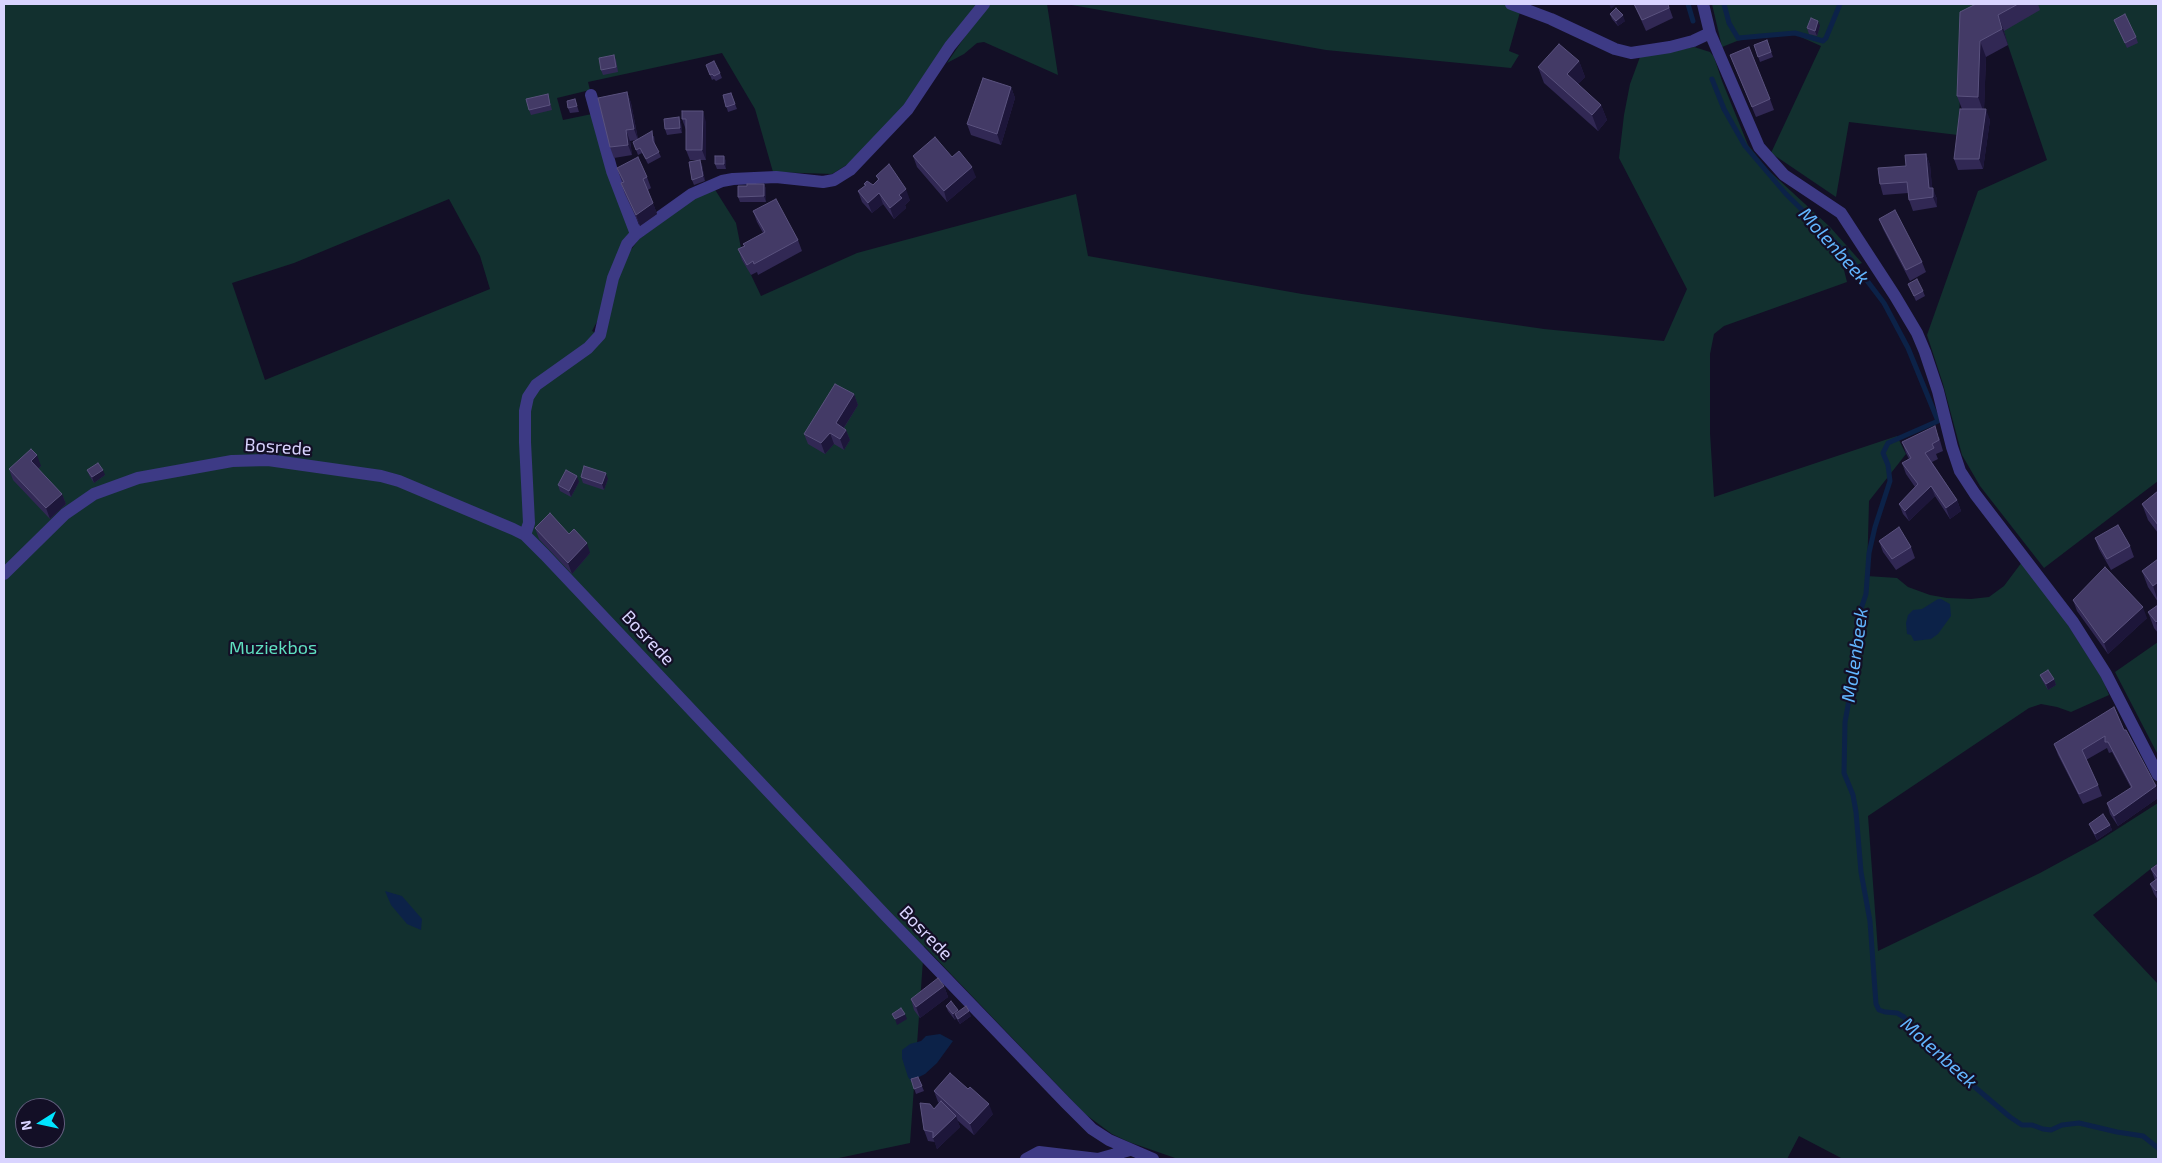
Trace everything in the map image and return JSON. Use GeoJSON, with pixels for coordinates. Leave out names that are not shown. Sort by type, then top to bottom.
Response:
{"type":"FeatureCollection","features":[{"type":"Feature","properties":{"kind":"street"},"geometry":{"type":"LineString","coordinates":[[525,535],[529,523],[525,442],[528,397],[536,385],[588,348],[600,334],[612,278],[622,254],[636,234],[692,194],[722,181],[776,178],[823,182],[834,180],[850,170],[908,109],[950,46],[984,4]]}},
{"type":"Feature","properties":{"kind":"street"},"geometry":{"type":"LineString","coordinates":[[1511,4],[1551,19],[1615,49],[1631,52],[1670,47],[1693,41],[1710,33]]}},
{"type":"Feature","properties":{"kind":"street"},"geometry":{"type":"LineString","coordinates":[[1703,4],[1710,33],[1759,147],[1784,175],[1841,214],[1907,316],[1917,332],[1938,391],[1960,471],[1985,508],[2057,599],[2078,629],[2106,674],[2158,775]]}},
{"type":"Feature","properties":{"kind":"street"},"geometry":{"type":"LineString","coordinates":[[591,95],[612,171],[636,234]]}},
{"type":"Feature","properties":{"kind":"street","name":"Bosrede"},"geometry":{"type":"LineString","coordinates":[[4,574],[65,514],[94,494],[138,478],[232,461],[268,460],[381,476],[399,481],[525,535],[886,916],[1092,1129],[1130,1150],[1152,1159]]}},
{"type":"Feature","properties":{"kind":"street"},"geometry":{"type":"LineString","coordinates":[[1026,1159],[1039,1152],[1098,1159],[1130,1150]]}},
{"type":"Feature","properties":{"kind":"green space","name":"Muziekbos"},"geometry":{"type":"Polygon","coordinates":[[[4,4],[977,4],[913,95],[861,156],[832,174],[773,172],[755,109],[722,53],[588,82],[590,90],[557,98],[563,120],[592,114],[630,233],[600,316],[592,331],[601,336],[613,283],[627,255],[639,239],[698,196],[714,188],[736,223],[743,258],[761,296],[857,253],[1076,194],[1088,256],[1302,294],[1544,329],[1664,341],[1687,289],[1619,158],[1624,115],[1630,84],[1640,57],[1694,47],[1710,52],[1714,57],[1748,145],[1767,169],[1830,227],[1862,263],[1844,270],[1847,282],[1724,326],[1714,334],[1710,354],[1710,433],[1714,497],[1897,436],[1906,454],[1869,501],[1867,576],[1897,578],[1908,587],[1930,595],[1971,599],[1989,597],[2004,586],[2022,562],[2061,614],[2103,680],[2109,695],[2071,712],[2041,704],[2029,708],[1868,816],[1878,951],[2040,873],[2097,842],[2158,803],[2158,863],[2093,915],[2158,984],[2158,1159],[1843,1159],[1799,1136],[1787,1159],[1178,1159],[1112,1134],[1085,1114],[924,946],[910,1143],[834,1159],[4,1159],[4,4]],[[449,199],[294,263],[232,283],[265,380],[490,289],[480,256],[449,199]]]}},
{"type":"Feature","properties":{"kind":"green space"},"geometry":{"type":"Polygon","coordinates":[[[987,4],[1047,4],[1058,75],[984,42],[977,43],[964,54],[947,63],[987,4]]]}},
{"type":"Feature","properties":{"kind":"green space"},"geometry":{"type":"Polygon","coordinates":[[[1066,4],[1515,4],[1520,12],[1509,51],[1519,55],[1511,68],[1326,50],[1066,4]]]}},
{"type":"Feature","properties":{"kind":"green space"},"geometry":{"type":"Polygon","coordinates":[[[1712,4],[2158,4],[2158,481],[2044,568],[1980,486],[1962,455],[1943,384],[1927,335],[1978,191],[2047,160],[1995,7],[1964,24],[1958,135],[1849,122],[1836,197],[1771,153],[1821,46],[1794,34],[1756,37],[1737,41],[1722,47],[1712,4]]]}},
{"type":"Feature","properties":{"kind":"green space"},"geometry":{"type":"Polygon","coordinates":[[[2158,642],[2158,755],[2115,672],[2158,642]]]}},
{"type":"Feature","properties":{"kind":"water"},"geometry":{"type":"Polygon","coordinates":[[[1938,599],[1950,604],[1951,616],[1938,634],[1931,639],[1914,641],[1911,635],[1907,634],[1906,623],[1908,615],[1913,610],[1922,609],[1938,599]]]}},
{"type":"Feature","properties":{"kind":"water"},"geometry":{"type":"Polygon","coordinates":[[[385,891],[402,896],[422,919],[421,930],[407,924],[391,905],[385,891]]]}},
{"type":"Feature","properties":{"kind":"water"},"geometry":{"type":"Polygon","coordinates":[[[940,1034],[953,1041],[937,1063],[925,1074],[911,1081],[902,1058],[902,1050],[910,1044],[921,1041],[926,1036],[940,1034]]]}},
{"type":"Feature","properties":{"kind":"building"},"geometry":{"type":"Polygon","coordinates":[[[1634,4],[1668,4],[1669,8],[1642,20],[1634,4]]]}},
{"type":"Feature","properties":{"kind":"building"},"geometry":{"type":"Polygon","coordinates":[[[1976,4],[2018,4],[1998,15],[2002,29],[1980,41],[1978,97],[1957,96],[1960,12],[1976,4]]]}},
{"type":"Feature","properties":{"kind":"building"},"geometry":{"type":"Polygon","coordinates":[[[1616,8],[1623,15],[1616,21],[1610,14],[1616,8]]]}},
{"type":"Feature","properties":{"kind":"building"},"geometry":{"type":"Polygon","coordinates":[[[2125,14],[2136,37],[2125,43],[2114,20],[2125,14]]]}},
{"type":"Feature","properties":{"kind":"building"},"geometry":{"type":"Polygon","coordinates":[[[1811,18],[1818,21],[1815,31],[1807,28],[1811,18]]]}},
{"type":"Feature","properties":{"kind":"building"},"geometry":{"type":"Polygon","coordinates":[[[1767,40],[1771,52],[1758,57],[1754,45],[1767,40]]]}},
{"type":"Feature","properties":{"kind":"building"},"geometry":{"type":"Polygon","coordinates":[[[1559,44],[1579,61],[1567,74],[1601,105],[1592,115],[1538,67],[1559,44]]]}},
{"type":"Feature","properties":{"kind":"building"},"geometry":{"type":"Polygon","coordinates":[[[1749,47],[1770,99],[1752,107],[1730,55],[1749,47]]]}},
{"type":"Feature","properties":{"kind":"building"},"geometry":{"type":"Polygon","coordinates":[[[614,55],[616,67],[601,70],[599,58],[614,55]]]}},
{"type":"Feature","properties":{"kind":"building"},"geometry":{"type":"Polygon","coordinates":[[[714,61],[720,73],[714,76],[710,75],[706,65],[714,61]]]}},
{"type":"Feature","properties":{"kind":"building"},"geometry":{"type":"Polygon","coordinates":[[[983,78],[1011,87],[997,134],[967,124],[983,78]]]}},
{"type":"Feature","properties":{"kind":"building"},"geometry":{"type":"Polygon","coordinates":[[[627,92],[634,129],[626,130],[628,145],[610,147],[598,98],[627,92]]]}},
{"type":"Feature","properties":{"kind":"building"},"geometry":{"type":"Polygon","coordinates":[[[731,93],[735,104],[726,107],[723,95],[731,93]]]}},
{"type":"Feature","properties":{"kind":"building"},"geometry":{"type":"Polygon","coordinates":[[[548,94],[550,105],[529,110],[526,99],[548,94]]]}},
{"type":"Feature","properties":{"kind":"building"},"geometry":{"type":"Polygon","coordinates":[[[575,99],[577,106],[568,108],[567,101],[575,99]]]}},
{"type":"Feature","properties":{"kind":"building"},"geometry":{"type":"Polygon","coordinates":[[[1960,109],[1986,109],[1979,159],[1954,159],[1960,109]]]}},
{"type":"Feature","properties":{"kind":"building"},"geometry":{"type":"Polygon","coordinates":[[[682,111],[703,111],[702,150],[686,150],[686,119],[682,119],[682,111]]]}},
{"type":"Feature","properties":{"kind":"building"},"geometry":{"type":"Polygon","coordinates":[[[679,117],[680,128],[665,129],[664,119],[679,117]]]}},
{"type":"Feature","properties":{"kind":"building"},"geometry":{"type":"Polygon","coordinates":[[[652,131],[653,141],[659,152],[646,159],[640,148],[636,150],[633,142],[652,131]]]}},
{"type":"Feature","properties":{"kind":"building"},"geometry":{"type":"Polygon","coordinates":[[[935,137],[952,157],[959,151],[972,167],[944,191],[913,156],[935,137]]]}},
{"type":"Feature","properties":{"kind":"building"},"geometry":{"type":"Polygon","coordinates":[[[1926,154],[1929,188],[1933,188],[1933,197],[1909,200],[1907,182],[1880,184],[1878,168],[1906,166],[1905,155],[1926,154]]]}},
{"type":"Feature","properties":{"kind":"building"},"geometry":{"type":"Polygon","coordinates":[[[715,156],[724,156],[724,164],[715,164],[715,156]]]}},
{"type":"Feature","properties":{"kind":"building"},"geometry":{"type":"Polygon","coordinates":[[[638,157],[647,177],[643,179],[653,203],[636,215],[621,183],[624,182],[617,168],[638,157]]]}},
{"type":"Feature","properties":{"kind":"building"},"geometry":{"type":"Polygon","coordinates":[[[700,160],[703,176],[692,180],[689,162],[700,160]]]}},
{"type":"Feature","properties":{"kind":"building"},"geometry":{"type":"Polygon","coordinates":[[[889,164],[906,189],[899,195],[902,198],[890,208],[879,193],[868,203],[858,191],[866,185],[864,184],[867,181],[873,185],[879,179],[876,176],[889,164]]]}},
{"type":"Feature","properties":{"kind":"building"},"geometry":{"type":"Polygon","coordinates":[[[747,184],[764,184],[764,196],[738,197],[738,186],[747,186],[747,184]]]}},
{"type":"Feature","properties":{"kind":"building"},"geometry":{"type":"Polygon","coordinates":[[[776,199],[798,240],[754,264],[753,261],[747,265],[738,249],[745,246],[743,244],[765,232],[753,211],[776,199]]]}},
{"type":"Feature","properties":{"kind":"building"},"geometry":{"type":"Polygon","coordinates":[[[1895,210],[1922,262],[1906,270],[1879,219],[1895,210]]]}},
{"type":"Feature","properties":{"kind":"building"},"geometry":{"type":"Polygon","coordinates":[[[1917,279],[1923,291],[1914,296],[1908,284],[1917,279]]]}},
{"type":"Feature","properties":{"kind":"building"},"geometry":{"type":"Polygon","coordinates":[[[835,384],[854,394],[836,423],[846,430],[840,439],[830,433],[821,443],[804,434],[835,384]]]}},
{"type":"Feature","properties":{"kind":"building"},"geometry":{"type":"Polygon","coordinates":[[[1935,426],[1939,440],[1932,444],[1934,448],[1925,453],[1957,500],[1946,508],[1931,486],[1905,511],[1899,504],[1918,484],[1902,463],[1911,458],[1902,442],[1935,426]]]}},
{"type":"Feature","properties":{"kind":"building"},"geometry":{"type":"Polygon","coordinates":[[[31,449],[37,455],[31,461],[62,494],[46,508],[9,469],[31,449]]]}},
{"type":"Feature","properties":{"kind":"building"},"geometry":{"type":"Polygon","coordinates":[[[98,463],[103,470],[92,477],[87,470],[98,463]]]}},
{"type":"Feature","properties":{"kind":"building"},"geometry":{"type":"Polygon","coordinates":[[[584,466],[606,473],[602,484],[581,477],[584,466]]]}},
{"type":"Feature","properties":{"kind":"building"},"geometry":{"type":"Polygon","coordinates":[[[566,470],[577,476],[569,491],[558,485],[566,470]]]}},
{"type":"Feature","properties":{"kind":"building"},"geometry":{"type":"Polygon","coordinates":[[[2158,491],[2158,525],[2142,504],[2158,491]]]}},
{"type":"Feature","properties":{"kind":"building"},"geometry":{"type":"Polygon","coordinates":[[[550,513],[569,534],[574,529],[587,543],[568,563],[535,528],[550,513]]]}},
{"type":"Feature","properties":{"kind":"building"},"geometry":{"type":"Polygon","coordinates":[[[2118,525],[2130,546],[2107,559],[2095,538],[2118,525]]]}},
{"type":"Feature","properties":{"kind":"building"},"geometry":{"type":"Polygon","coordinates":[[[1899,527],[1911,547],[1892,559],[1879,541],[1899,527]]]}},
{"type":"Feature","properties":{"kind":"building"},"geometry":{"type":"Polygon","coordinates":[[[2158,559],[2158,582],[2153,586],[2142,571],[2158,559]]]}},
{"type":"Feature","properties":{"kind":"building"},"geometry":{"type":"Polygon","coordinates":[[[2105,567],[2143,607],[2104,643],[2073,600],[2105,567]]]}},
{"type":"Feature","properties":{"kind":"building"},"geometry":{"type":"Polygon","coordinates":[[[2158,605],[2158,620],[2156,622],[2148,612],[2158,605]]]}},
{"type":"Feature","properties":{"kind":"building"},"geometry":{"type":"Polygon","coordinates":[[[2048,670],[2054,679],[2046,684],[2040,675],[2048,670]]]}},
{"type":"Feature","properties":{"kind":"building"},"geometry":{"type":"Polygon","coordinates":[[[2114,707],[2124,730],[2126,730],[2156,786],[2114,816],[2107,803],[2132,787],[2108,742],[2105,742],[2105,736],[2082,750],[2098,785],[2079,794],[2054,744],[2114,707]]]}},
{"type":"Feature","properties":{"kind":"building"},"geometry":{"type":"Polygon","coordinates":[[[2103,814],[2110,825],[2095,834],[2089,824],[2103,814]]]}},
{"type":"Feature","properties":{"kind":"building"},"geometry":{"type":"Polygon","coordinates":[[[2158,864],[2158,878],[2151,869],[2158,864]]]}},
{"type":"Feature","properties":{"kind":"building"},"geometry":{"type":"Polygon","coordinates":[[[2158,878],[2158,889],[2156,891],[2150,884],[2158,878]]]}},
{"type":"Feature","properties":{"kind":"building"},"geometry":{"type":"Polygon","coordinates":[[[938,978],[944,986],[916,1007],[911,999],[938,978]]]}},
{"type":"Feature","properties":{"kind":"building"},"geometry":{"type":"Polygon","coordinates":[[[951,1001],[958,1010],[953,1014],[946,1006],[951,1001]]]}},
{"type":"Feature","properties":{"kind":"building"},"geometry":{"type":"Polygon","coordinates":[[[966,1006],[969,1011],[958,1019],[955,1014],[966,1006]]]}},
{"type":"Feature","properties":{"kind":"building"},"geometry":{"type":"Polygon","coordinates":[[[901,1008],[905,1014],[895,1019],[892,1014],[901,1008]]]}},
{"type":"Feature","properties":{"kind":"building"},"geometry":{"type":"Polygon","coordinates":[[[950,1073],[989,1104],[970,1124],[934,1091],[950,1073]]]}},
{"type":"Feature","properties":{"kind":"building"},"geometry":{"type":"Polygon","coordinates":[[[918,1077],[922,1086],[914,1089],[911,1079],[918,1077]]]}},
{"type":"Feature","properties":{"kind":"building"},"geometry":{"type":"Polygon","coordinates":[[[941,1101],[956,1116],[933,1138],[933,1132],[924,1130],[920,1103],[930,1104],[934,1109],[941,1101]]]}},
{"type":"Feature","properties":{"kind":"waterway","name":"Molenbeek"},"geometry":{"type":"LineString","coordinates":[[1688,4],[1693,21]]}},
{"type":"Feature","properties":{"kind":"waterway"},"geometry":{"type":"LineString","coordinates":[[1724,4],[1729,23],[1738,38],[1795,33],[1823,41],[1840,4]]}},
{"type":"Feature","properties":{"kind":"waterway","name":"Molenbeek"},"geometry":{"type":"LineString","coordinates":[[1712,79],[1724,109],[1745,146],[1786,194],[1846,253],[1884,303],[1908,348],[1938,421],[1888,443],[1883,453],[1888,465],[1890,481],[1875,527],[1869,553],[1866,594],[1860,612],[1854,654],[1854,673],[1845,722],[1844,773],[1853,795],[1856,812],[1861,872],[1870,921],[1876,1004],[1879,1010],[1897,1013],[1904,1017],[1913,1029],[1970,1083],[2022,1125],[2032,1125],[2051,1130],[2062,1125],[2079,1123],[2143,1136],[2158,1148]]}}]}
